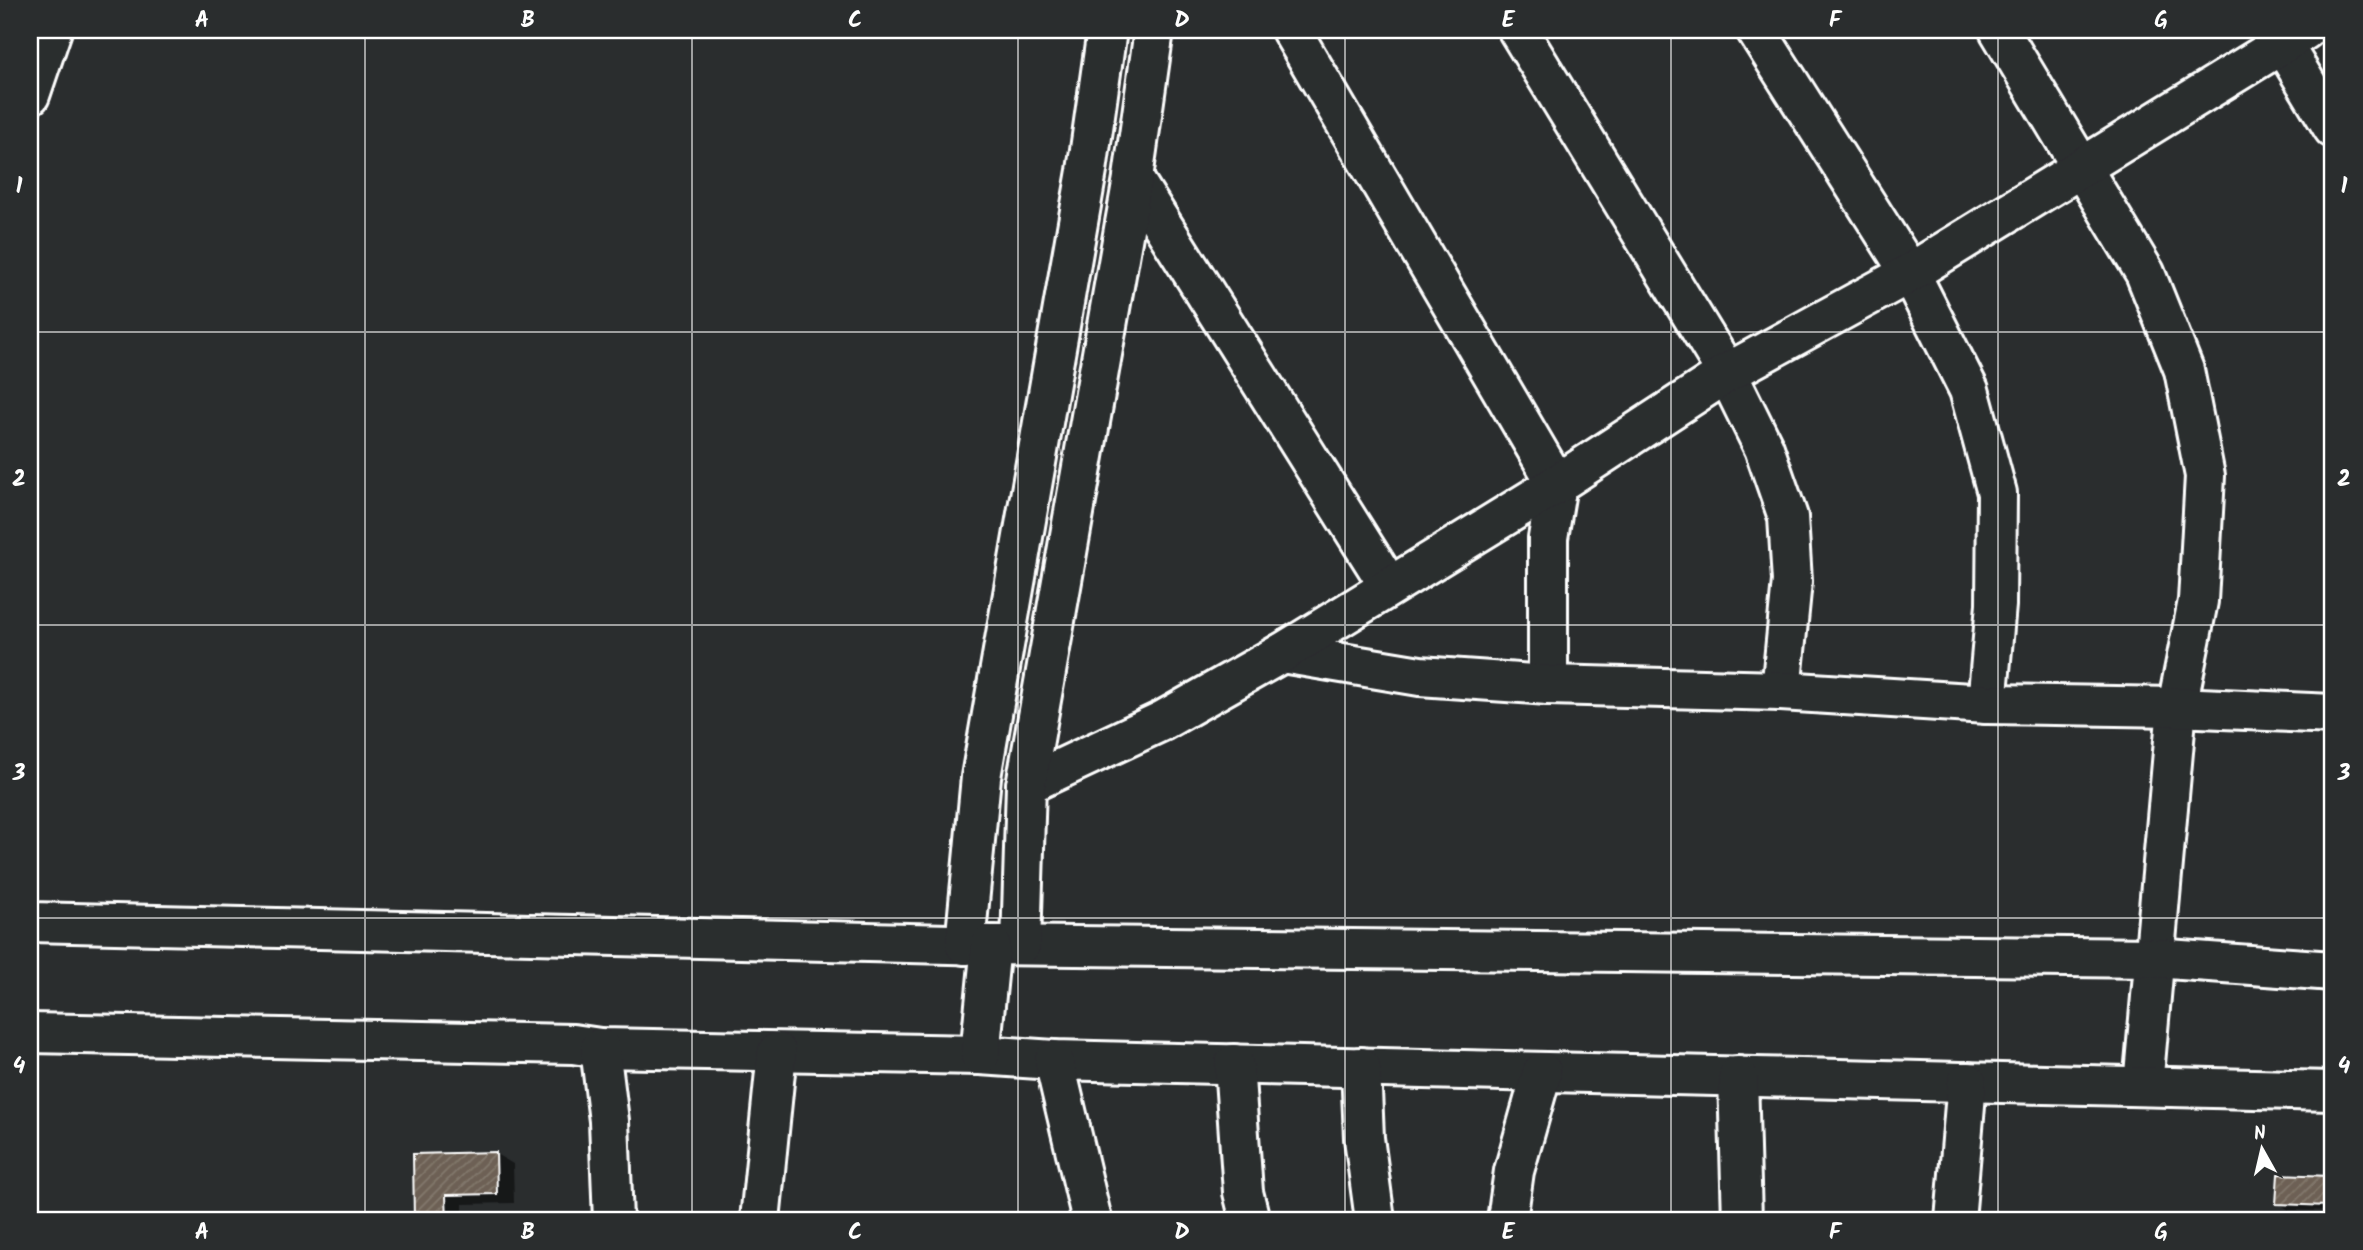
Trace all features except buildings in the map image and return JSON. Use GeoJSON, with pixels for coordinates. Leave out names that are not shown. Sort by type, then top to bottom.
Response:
{"type":"FeatureCollection","features":[{"type":"Feature","properties":{"kind":"street"},"geometry":{"type":"LineString","coordinates":[[30,95],[52,30]]}},
{"type":"Feature","properties":{"kind":"street"},"geometry":{"type":"LineString","coordinates":[[992,945],[981,777],[1087,171],[1107,30]]}},
{"type":"Feature","properties":{"kind":"street"},"geometry":{"type":"LineString","coordinates":[[980,1055],[992,945],[1026,785],[1133,178],[1154,30]]}},
{"type":"Feature","properties":{"kind":"street"},"geometry":{"type":"LineString","coordinates":[[1291,30],[1557,484],[1548,538],[1548,685]]}},
{"type":"Feature","properties":{"kind":"street"},"geometry":{"type":"LineString","coordinates":[[1518,30],[1727,373],[1764,448],[1787,517],[1792,581],[1780,691]]}},
{"type":"Feature","properties":{"kind":"street"},"geometry":{"type":"LineString","coordinates":[[1756,30],[1910,272],[1969,390],[1997,493],[1996,605],[1987,704]]}},
{"type":"Feature","properties":{"kind":"street"},"geometry":{"type":"LineString","coordinates":[[1999,30],[2145,273],[2184,370],[2205,476],[2198,601],[2177,707],[2143,1086]]}},
{"type":"Feature","properties":{"kind":"street"},"geometry":{"type":"LineString","coordinates":[[1026,785],[1162,720],[1282,653],[1557,484],[1727,373],[1910,272],[2081,167],[2287,34],[2333,128]]}},
{"type":"Feature","properties":{"kind":"street"},"geometry":{"type":"LineString","coordinates":[[1133,178],[1389,586]]}},
{"type":"Feature","properties":{"kind":"street"},"geometry":{"type":"LineString","coordinates":[[1282,653],[1420,676],[1548,685],[1780,691],[1987,704],[2333,713]]}},
{"type":"Feature","properties":{"kind":"street"},"geometry":{"type":"LineString","coordinates":[[30,922],[992,945],[2154,958],[2333,971]]}},
{"type":"Feature","properties":{"kind":"street"},"geometry":{"type":"LineString","coordinates":[[30,1033],[573,1044],[600,1048],[980,1055],[1054,1060],[2333,1091]]}},
{"type":"Feature","properties":{"kind":"street"},"geometry":{"type":"LineString","coordinates":[[600,1048],[609,1121],[613,1220]]}},
{"type":"Feature","properties":{"kind":"street"},"geometry":{"type":"LineString","coordinates":[[760,1220],[777,1052]]}},
{"type":"Feature","properties":{"kind":"street"},"geometry":{"type":"LineString","coordinates":[[1054,1060],[1092,1220]]}},
{"type":"Feature","properties":{"kind":"street"},"geometry":{"type":"LineString","coordinates":[[1234,1064],[1243,1192],[1250,1220]]}},
{"type":"Feature","properties":{"kind":"street"},"geometry":{"type":"LineString","coordinates":[[1361,1067],[1364,1138],[1375,1220]]}},
{"type":"Feature","properties":{"kind":"street"},"geometry":{"type":"LineString","coordinates":[[1507,1220],[1514,1171],[1542,1072]]}},
{"type":"Feature","properties":{"kind":"street"},"geometry":{"type":"LineString","coordinates":[[1738,1076],[1742,1220]]}},
{"type":"Feature","properties":{"kind":"street"},"geometry":{"type":"LineString","coordinates":[[1955,1220],[1967,1082]]}}]}
